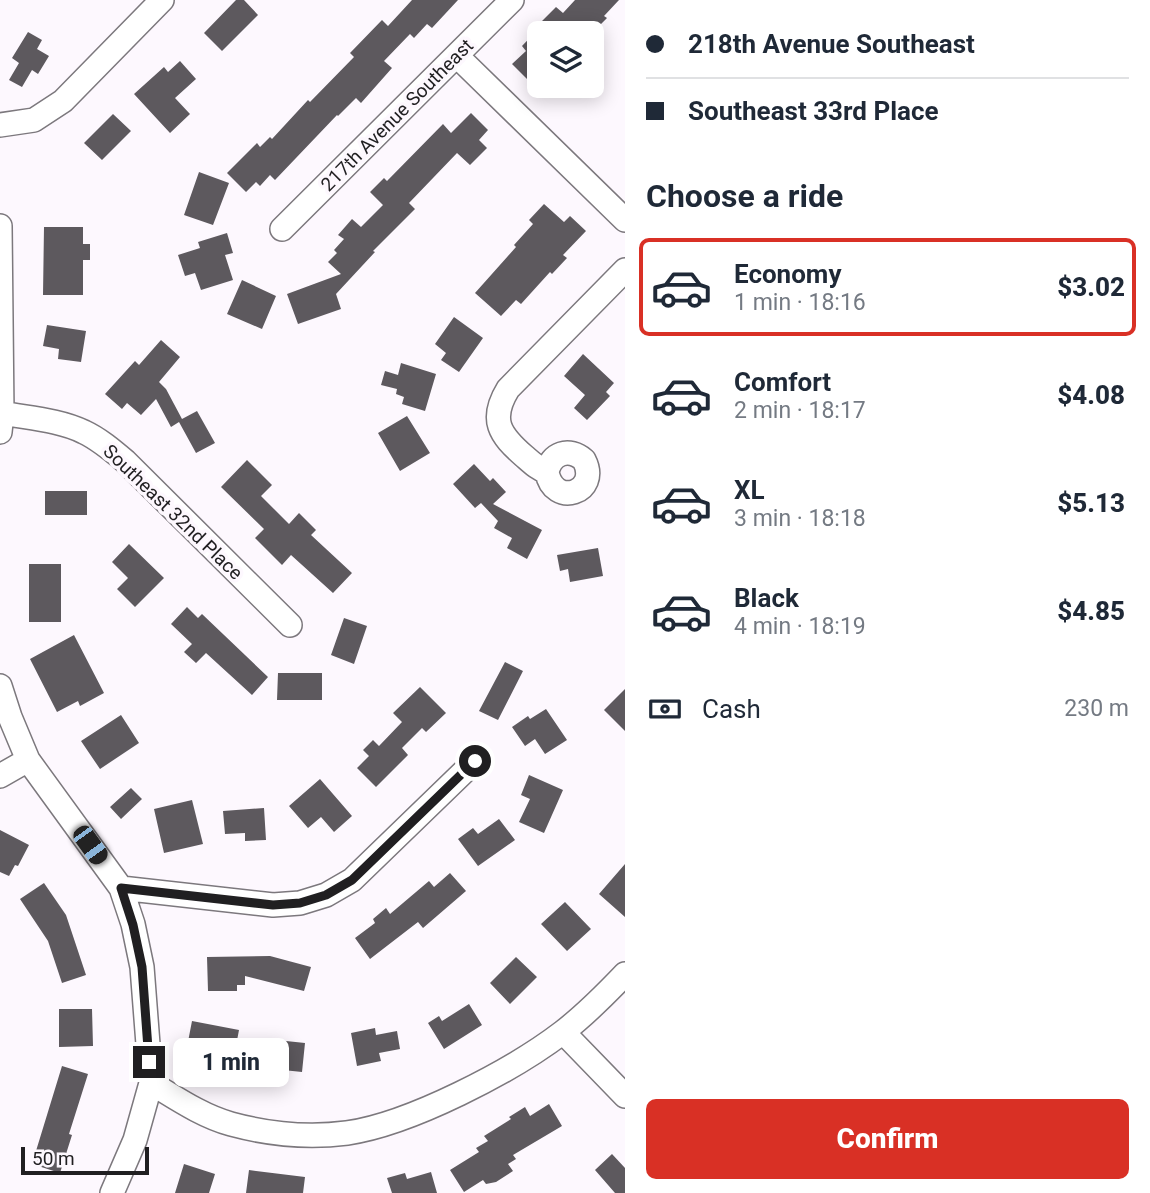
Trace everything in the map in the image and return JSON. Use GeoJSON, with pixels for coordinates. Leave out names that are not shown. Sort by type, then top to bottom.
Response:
{"type":"FeatureCollection","features":[{"type":"Feature","properties":{"kind":"street"},"geometry":{"type":"LineString","coordinates":[[0,125],[34,120],[63,102],[162,0]]}},
{"type":"Feature","properties":{"kind":"street","name":"217th Avenue Southeast"},"geometry":{"type":"LineString","coordinates":[[282,229],[512,0]]}},
{"type":"Feature","properties":{"kind":"street"},"geometry":{"type":"LineString","coordinates":[[457,56],[625,220]]}},
{"type":"Feature","properties":{"kind":"street","name":"Southeast 32nd Place"},"geometry":{"type":"LineString","coordinates":[[0,226],[1,423],[71,427],[83,431],[108,447],[290,625]]}},
{"type":"Feature","properties":{"kind":"street"},"geometry":{"type":"LineString","coordinates":[[547,472],[540,470],[506,439],[499,429],[500,402],[508,389],[625,270]]}},
{"type":"Feature","properties":{"kind":"street"},"geometry":{"type":"LineString","coordinates":[[0,686],[28,760],[121,888],[133,925],[142,967],[151,1083],[135,1140],[111,1193]]}},
{"type":"Feature","properties":{"kind":"street"},"geometry":{"type":"LineString","coordinates":[[0,776],[28,760]]}},
{"type":"Feature","properties":{"kind":"street"},"geometry":{"type":"LineString","coordinates":[[121,888],[273,905],[300,903],[326,895],[352,880],[475,761]]}},
{"type":"Feature","properties":{"kind":"street"},"geometry":{"type":"LineString","coordinates":[[151,1083],[193,1108],[229,1124],[267,1132],[308,1135],[348,1133],[394,1121],[464,1091],[540,1048],[592,1008],[625,974]]}},
{"type":"Feature","properties":{"kind":"street"},"geometry":{"type":"LineString","coordinates":[[562,1032],[625,1096]]}},
{"type":"Feature","properties":{"kind":"building"},"geometry":{"type":"Polygon","coordinates":[[[236,0],[244,0],[258,15],[222,51],[204,33],[236,0]]]}},
{"type":"Feature","properties":{"kind":"building"},"geometry":{"type":"Polygon","coordinates":[[[412,0],[458,0],[432,28],[427,24],[414,38],[410,34],[384,61],[392,68],[361,103],[356,98],[337,115],[275,180],[270,175],[260,186],[256,182],[246,192],[227,173],[257,143],[260,147],[270,137],[272,139],[308,100],[310,102],[354,57],[350,53],[382,20],[388,26],[412,0]]]}},
{"type":"Feature","properties":{"kind":"building"},"geometry":{"type":"Polygon","coordinates":[[[575,0],[619,0],[604,16],[607,18],[604,21],[542,21],[556,7],[563,13],[575,0]]]}},
{"type":"Feature","properties":{"kind":"building"},"geometry":{"type":"Polygon","coordinates":[[[28,32],[42,40],[37,49],[49,56],[38,74],[32,70],[22,87],[9,80],[19,63],[12,58],[28,32]]]}},
{"type":"Feature","properties":{"kind":"building"},"geometry":{"type":"Polygon","coordinates":[[[527,41],[527,79],[512,64],[526,51],[522,46],[527,41]]]}},
{"type":"Feature","properties":{"kind":"building"},"geometry":{"type":"Polygon","coordinates":[[[180,61],[196,79],[175,98],[190,114],[170,133],[134,94],[164,67],[168,72],[180,61]]]}},
{"type":"Feature","properties":{"kind":"building"},"geometry":{"type":"Polygon","coordinates":[[[471,113],[488,130],[479,140],[487,148],[470,165],[457,153],[409,203],[415,209],[373,251],[375,252],[336,294],[341,309],[298,324],[287,294],[341,274],[328,262],[337,253],[334,250],[344,239],[338,235],[352,219],[361,227],[383,205],[370,192],[384,178],[387,181],[443,124],[451,133],[471,113]]]}},
{"type":"Feature","properties":{"kind":"building"},"geometry":{"type":"Polygon","coordinates":[[[113,114],[131,131],[102,160],[84,143],[113,114]]]}},
{"type":"Feature","properties":{"kind":"building"},"geometry":{"type":"Polygon","coordinates":[[[199,172],[229,183],[213,225],[184,215],[199,172]]]}},
{"type":"Feature","properties":{"kind":"building"},"geometry":{"type":"Polygon","coordinates":[[[544,204],[564,222],[570,216],[586,231],[563,255],[567,258],[552,274],[550,272],[521,304],[516,300],[501,316],[475,293],[516,247],[514,245],[533,224],[529,220],[544,204]]]}},
{"type":"Feature","properties":{"kind":"building"},"geometry":{"type":"Polygon","coordinates":[[[44,227],[83,227],[83,244],[90,244],[90,260],[83,260],[83,295],[43,295],[44,227]]]}},
{"type":"Feature","properties":{"kind":"building"},"geometry":{"type":"Polygon","coordinates":[[[227,233],[233,253],[225,255],[233,280],[201,290],[195,273],[185,276],[178,255],[200,248],[198,242],[227,233]]]}},
{"type":"Feature","properties":{"kind":"building"},"geometry":{"type":"Polygon","coordinates":[[[242,280],[276,296],[262,329],[227,314],[242,280]]]}},
{"type":"Feature","properties":{"kind":"building"},"geometry":{"type":"Polygon","coordinates":[[[454,317],[483,338],[459,372],[441,360],[446,353],[435,344],[454,317]]]}},
{"type":"Feature","properties":{"kind":"building"},"geometry":{"type":"Polygon","coordinates":[[[47,325],[86,331],[81,362],[58,359],[59,349],[43,346],[47,325]]]}},
{"type":"Feature","properties":{"kind":"building"},"geometry":{"type":"Polygon","coordinates":[[[161,340],[180,357],[159,382],[166,389],[182,419],[197,411],[215,443],[196,453],[179,422],[171,427],[156,399],[141,415],[127,403],[122,409],[105,394],[135,361],[139,365],[161,340]]]}},
{"type":"Feature","properties":{"kind":"building"},"geometry":{"type":"Polygon","coordinates":[[[583,354],[614,383],[606,392],[610,396],[587,420],[574,408],[585,395],[564,376],[583,354]]]}},
{"type":"Feature","properties":{"kind":"building"},"geometry":{"type":"Polygon","coordinates":[[[401,363],[436,374],[425,411],[402,404],[404,397],[396,394],[397,389],[381,385],[385,371],[398,375],[401,363]]]}},
{"type":"Feature","properties":{"kind":"building"},"geometry":{"type":"Polygon","coordinates":[[[407,416],[430,453],[400,471],[378,433],[407,416]]]}},
{"type":"Feature","properties":{"kind":"building"},"geometry":{"type":"Polygon","coordinates":[[[247,460],[272,485],[261,496],[289,524],[299,513],[316,530],[311,535],[352,573],[333,593],[291,555],[282,565],[255,538],[264,529],[221,487],[247,460]]]}},
{"type":"Feature","properties":{"kind":"building"},"geometry":{"type":"Polygon","coordinates":[[[474,464],[490,481],[493,478],[506,492],[493,504],[542,530],[527,559],[507,548],[512,538],[494,528],[498,521],[481,503],[475,508],[453,484],[474,464]]]}},
{"type":"Feature","properties":{"kind":"building"},"geometry":{"type":"Polygon","coordinates":[[[45,491],[87,491],[87,515],[45,515],[45,491]]]}},
{"type":"Feature","properties":{"kind":"building"},"geometry":{"type":"Polygon","coordinates":[[[129,544],[164,578],[135,607],[117,589],[128,578],[112,562],[129,544]]]}},
{"type":"Feature","properties":{"kind":"building"},"geometry":{"type":"Polygon","coordinates":[[[598,548],[603,576],[570,582],[568,569],[560,571],[557,555],[598,548]]]}},
{"type":"Feature","properties":{"kind":"building"},"geometry":{"type":"Polygon","coordinates":[[[29,564],[61,564],[61,622],[29,622],[29,564]]]}},
{"type":"Feature","properties":{"kind":"building"},"geometry":{"type":"Polygon","coordinates":[[[187,607],[198,618],[202,614],[268,677],[252,695],[206,653],[196,663],[184,652],[192,644],[171,624],[187,607]]]}},
{"type":"Feature","properties":{"kind":"building"},"geometry":{"type":"Polygon","coordinates":[[[344,618],[367,626],[354,664],[331,655],[344,618]]]}},
{"type":"Feature","properties":{"kind":"building"},"geometry":{"type":"Polygon","coordinates":[[[74,635],[104,693],[80,706],[78,701],[57,712],[30,659],[74,635]]]}},
{"type":"Feature","properties":{"kind":"building"},"geometry":{"type":"Polygon","coordinates":[[[505,662],[523,671],[498,720],[479,711],[505,662]]]}},
{"type":"Feature","properties":{"kind":"building"},"geometry":{"type":"Polygon","coordinates":[[[278,673],[322,673],[322,700],[277,700],[278,673]]]}},
{"type":"Feature","properties":{"kind":"building"},"geometry":{"type":"Polygon","coordinates":[[[420,687],[446,713],[426,732],[422,728],[402,748],[408,755],[376,787],[357,768],[369,756],[363,750],[373,740],[379,746],[402,722],[393,713],[420,687]]]}},
{"type":"Feature","properties":{"kind":"building"},"geometry":{"type":"Polygon","coordinates":[[[625,689],[625,731],[604,710],[625,689]]]}},
{"type":"Feature","properties":{"kind":"building"},"geometry":{"type":"Polygon","coordinates":[[[546,709],[567,740],[545,754],[535,739],[525,746],[512,727],[528,716],[530,719],[546,709]]]}},
{"type":"Feature","properties":{"kind":"building"},"geometry":{"type":"Polygon","coordinates":[[[121,715],[139,743],[100,769],[81,741],[121,715]]]}},
{"type":"Feature","properties":{"kind":"building"},"geometry":{"type":"Polygon","coordinates":[[[529,775],[563,790],[544,833],[519,822],[530,799],[521,795],[529,775]]]}},
{"type":"Feature","properties":{"kind":"building"},"geometry":{"type":"Polygon","coordinates":[[[320,779],[352,816],[334,832],[321,817],[308,828],[289,806],[320,779]]]}},
{"type":"Feature","properties":{"kind":"building"},"geometry":{"type":"Polygon","coordinates":[[[131,788],[142,799],[121,819],[110,807],[131,788]]]}},
{"type":"Feature","properties":{"kind":"building"},"geometry":{"type":"Polygon","coordinates":[[[192,800],[203,844],[164,853],[154,809],[192,800]]]}},
{"type":"Feature","properties":{"kind":"building"},"geometry":{"type":"Polygon","coordinates":[[[264,808],[266,840],[245,841],[245,833],[225,834],[223,811],[264,808]]]}},
{"type":"Feature","properties":{"kind":"building"},"geometry":{"type":"Polygon","coordinates":[[[499,819],[515,840],[478,866],[458,839],[473,828],[478,834],[499,819]]]}},
{"type":"Feature","properties":{"kind":"building"},"geometry":{"type":"Polygon","coordinates":[[[0,830],[29,845],[18,866],[15,865],[9,876],[0,872],[0,830]]]}},
{"type":"Feature","properties":{"kind":"building"},"geometry":{"type":"Polygon","coordinates":[[[625,864],[625,917],[599,894],[625,864]]]}},
{"type":"Feature","properties":{"kind":"building"},"geometry":{"type":"Polygon","coordinates":[[[450,873],[466,891],[423,928],[418,922],[370,959],[355,938],[375,923],[373,919],[386,908],[390,914],[429,881],[434,887],[450,873]]]}},
{"type":"Feature","properties":{"kind":"building"},"geometry":{"type":"Polygon","coordinates":[[[44,883],[66,915],[86,975],[62,983],[48,941],[20,899],[44,883]]]}},
{"type":"Feature","properties":{"kind":"building"},"geometry":{"type":"Polygon","coordinates":[[[565,902],[591,929],[567,951],[541,924],[565,902]]]}},
{"type":"Feature","properties":{"kind":"building"},"geometry":{"type":"Polygon","coordinates":[[[270,956],[311,967],[304,991],[245,976],[245,985],[237,985],[237,991],[208,991],[207,957],[270,956]]]}},
{"type":"Feature","properties":{"kind":"building"},"geometry":{"type":"Polygon","coordinates":[[[516,957],[537,977],[510,1004],[490,983],[516,957]]]}},
{"type":"Feature","properties":{"kind":"building"},"geometry":{"type":"Polygon","coordinates":[[[469,1004],[482,1025],[444,1049],[428,1023],[439,1016],[442,1021],[469,1004]]]}},
{"type":"Feature","properties":{"kind":"building"},"geometry":{"type":"Polygon","coordinates":[[[59,1009],[92,1009],[93,1046],[59,1047],[59,1009]]]}},
{"type":"Feature","properties":{"kind":"building"},"geometry":{"type":"Polygon","coordinates":[[[192,1021],[239,1030],[230,1077],[211,1074],[214,1057],[186,1052],[192,1021]]]}},
{"type":"Feature","properties":{"kind":"building"},"geometry":{"type":"Polygon","coordinates":[[[375,1028],[376,1035],[397,1031],[400,1049],[379,1053],[381,1061],[357,1066],[351,1033],[375,1028]]]}},
{"type":"Feature","properties":{"kind":"building"},"geometry":{"type":"Polygon","coordinates":[[[267,1039],[305,1043],[302,1072],[264,1068],[267,1039]]]}},
{"type":"Feature","properties":{"kind":"building"},"geometry":{"type":"Polygon","coordinates":[[[62,1066],[88,1074],[60,1173],[32,1164],[62,1066]]]}},
{"type":"Feature","properties":{"kind":"building"},"geometry":{"type":"Polygon","coordinates":[[[549,1104],[562,1126],[513,1155],[516,1159],[508,1164],[513,1171],[496,1182],[486,1184],[483,1180],[464,1192],[450,1170],[479,1152],[476,1148],[488,1141],[484,1136],[511,1119],[509,1117],[525,1107],[530,1116],[549,1104]]]}},
{"type":"Feature","properties":{"kind":"building"},"geometry":{"type":"Polygon","coordinates":[[[612,1154],[625,1168],[625,1193],[615,1193],[595,1170],[612,1154]]]}},
{"type":"Feature","properties":{"kind":"building"},"geometry":{"type":"Polygon","coordinates":[[[184,1164],[215,1174],[209,1193],[175,1193],[184,1164]]]}},
{"type":"Feature","properties":{"kind":"building"},"geometry":{"type":"Polygon","coordinates":[[[249,1170],[305,1177],[303,1193],[246,1193],[249,1170]]]}},
{"type":"Feature","properties":{"kind":"building"},"geometry":{"type":"Polygon","coordinates":[[[431,1172],[437,1193],[392,1193],[387,1178],[405,1173],[407,1179],[431,1172]]]}},
{"type":"Feature","properties":{"kind":"route"},"geometry":{"type":"LineString","coordinates":[[149,1062],[142,967],[121,888],[273,905],[300,903],[326,895],[352,880],[475,761]]}}]}
